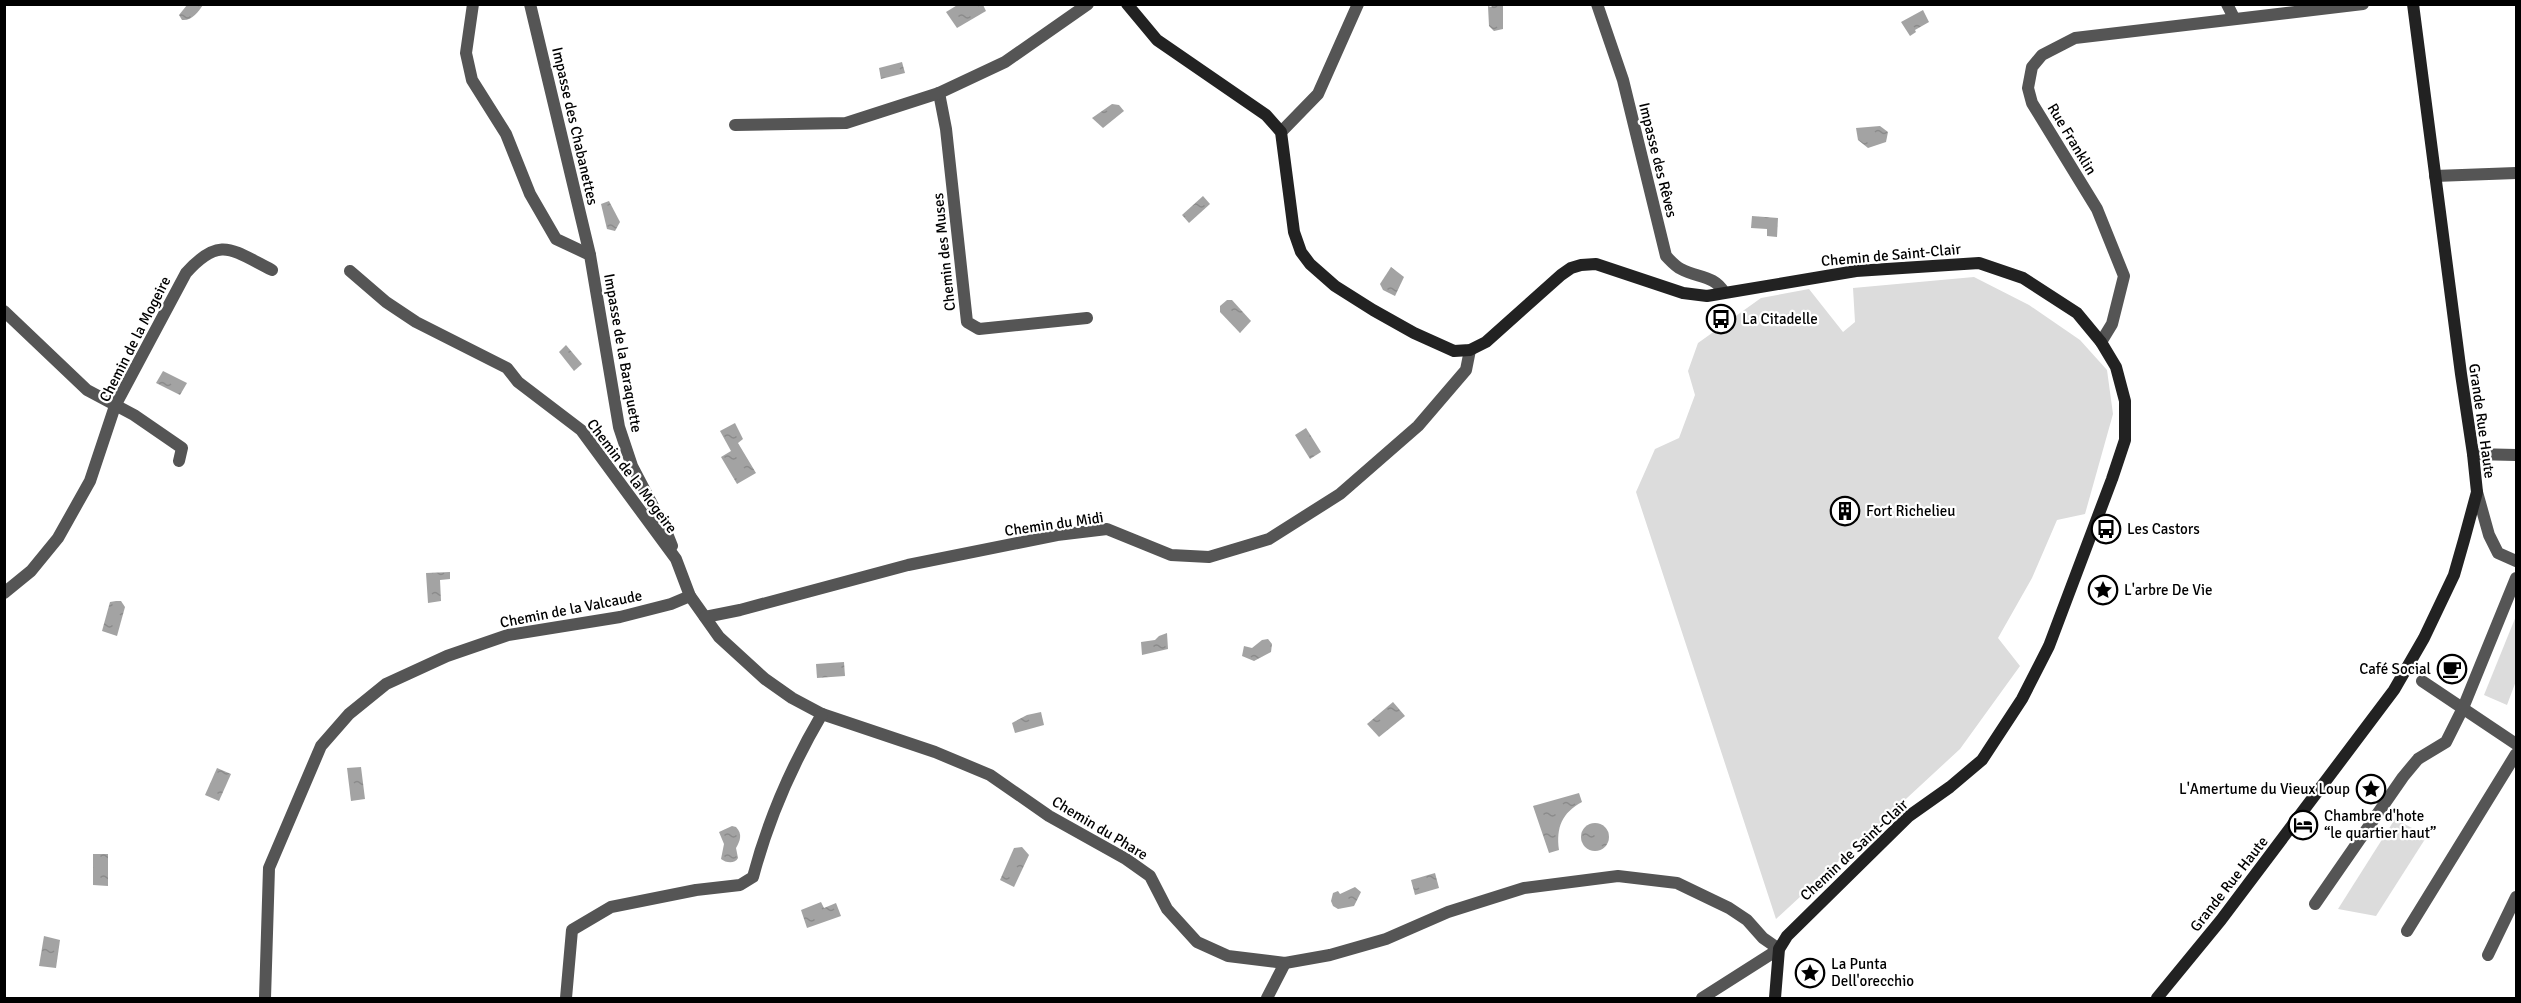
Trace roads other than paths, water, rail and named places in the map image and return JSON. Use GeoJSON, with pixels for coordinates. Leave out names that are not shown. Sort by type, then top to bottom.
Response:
{"type":"FeatureCollection","features":[{"type":"Feature","properties":{"kind":"street","name":"Impasse de la Baraquette"},"geometry":{"type":"LineString","coordinates":[[473,4],[466,53],[472,80],[506,134],[530,194],[556,239],[590,255],[619,427],[632,466],[666,531],[676,559]]}},
{"type":"Feature","properties":{"kind":"street","name":"Impasse des Chabanettes"},"geometry":{"type":"LineString","coordinates":[[530,4],[590,255]]}},
{"type":"Feature","properties":{"kind":"street"},"geometry":{"type":"LineString","coordinates":[[735,125],[846,123],[939,93],[1005,62],[1088,4]]}},
{"type":"Feature","properties":{"kind":"street"},"geometry":{"type":"LineString","coordinates":[[1127,4],[1157,40],[1266,115],[1281,132],[1294,232],[1301,252],[1310,264],[1335,286],[1414,333],[1454,351],[1470,350]]}},
{"type":"Feature","properties":{"kind":"street"},"geometry":{"type":"LineString","coordinates":[[1281,132],[1318,94],[1358,4]]}},
{"type":"Feature","properties":{"kind":"street","name":"Impasse des Rêves"},"geometry":{"type":"LineString","coordinates":[[1597,4],[1623,80],[1666,256],[1683,270],[1713,279],[1724,292]]}},
{"type":"Feature","properties":{"kind":"street"},"geometry":{"type":"LineString","coordinates":[[2228,4],[2234,18]]}},
{"type":"Feature","properties":{"kind":"street","name":"Rue Franklin"},"geometry":{"type":"LineString","coordinates":[[2101,342],[2112,324],[2124,276],[2097,209],[2032,104],[2028,88],[2032,67],[2049,49],[2075,38],[2362,4]]}},
{"type":"Feature","properties":{"kind":"street","name":"Grande Rue Haute"},"geometry":{"type":"LineString","coordinates":[[2157,999],[2228,911],[2394,690],[2424,638],[2454,575],[2477,492],[2413,4]]}},
{"type":"Feature","properties":{"kind":"street","name":"Chemin des Muses"},"geometry":{"type":"LineString","coordinates":[[939,93],[946,129],[967,322],[979,329],[1087,318]]}},
{"type":"Feature","properties":{"kind":"street"},"geometry":{"type":"LineString","coordinates":[[2435,176],[2517,173]]}},
{"type":"Feature","properties":{"kind":"street","name":"Chemin de la Mogeire"},"geometry":{"type":"LineString","coordinates":[[4,592],[31,572],[58,538],[90,481],[115,406],[186,273],[198,259],[210,251],[225,249],[272,270]]}},
{"type":"Feature","properties":{"kind":"street","name":"Chemin de Saint-Clair"},"geometry":{"type":"LineString","coordinates":[[1470,350],[1486,342],[1561,275],[1581,265],[1596,264],[1683,293],[1707,296],[1856,271],[1978,263],[2023,278],[2077,313],[2101,342],[2116,367],[2125,401],[2125,440],[2049,646],[2022,699],[1982,760],[1950,787],[1909,816],[1800,922],[1779,949]]}},
{"type":"Feature","properties":{"kind":"street","name":"Chemin de la Mogeire"},"geometry":{"type":"LineString","coordinates":[[350,271],[386,302],[416,322],[507,368],[518,382],[581,430],[676,559],[690,596]]}},
{"type":"Feature","properties":{"kind":"street"},"geometry":{"type":"LineString","coordinates":[[4,312],[87,390],[134,415],[182,448],[179,461]]}},
{"type":"Feature","properties":{"kind":"street","name":"Chemin du Midi"},"geometry":{"type":"LineString","coordinates":[[705,617],[740,610],[908,565],[1107,528],[1171,555],[1209,557],[1269,539],[1341,494],[1418,426],[1466,370],[1470,350]]}},
{"type":"Feature","properties":{"kind":"street"},"geometry":{"type":"LineString","coordinates":[[2473,454],[2517,455]]}},
{"type":"Feature","properties":{"kind":"street"},"geometry":{"type":"LineString","coordinates":[[2477,492],[2489,535],[2498,553],[2517,561]]}},
{"type":"Feature","properties":{"kind":"street"},"geometry":{"type":"LineString","coordinates":[[2316,904],[2403,777],[2418,759],[2446,742],[2463,708],[2517,578]]}},
{"type":"Feature","properties":{"kind":"street","name":"Chemin du Phare"},"geometry":{"type":"LineString","coordinates":[[690,596],[719,637],[738,656],[792,698],[822,714],[935,752],[990,775],[1049,816],[1126,859],[1150,876],[1167,909],[1197,942],[1228,956],[1285,963],[1330,956],[1386,939],[1448,912],[1524,888],[1618,876],[1677,883],[1729,908],[1747,920],[1763,938],[1779,949]]}},
{"type":"Feature","properties":{"kind":"street","name":"Chemin de la Valcaude"},"geometry":{"type":"LineString","coordinates":[[265,999],[269,868],[321,746],[349,714],[386,684],[447,656],[508,635],[620,617],[671,604],[690,596]]}},
{"type":"Feature","properties":{"kind":"street"},"geometry":{"type":"LineString","coordinates":[[2422,681],[2517,744]]}},
{"type":"Feature","properties":{"kind":"street"},"geometry":{"type":"LineString","coordinates":[[566,999],[572,930],[612,908],[696,890],[740,885],[753,877],[762,843],[796,761],[822,714]]}},
{"type":"Feature","properties":{"kind":"street"},"geometry":{"type":"LineString","coordinates":[[2407,931],[2517,754]]}},
{"type":"Feature","properties":{"kind":"street"},"geometry":{"type":"LineString","coordinates":[[2488,955],[2517,897]]}},
{"type":"Feature","properties":{"kind":"street"},"geometry":{"type":"LineString","coordinates":[[1702,999],[1779,949]]}},
{"type":"Feature","properties":{"kind":"street"},"geometry":{"type":"LineString","coordinates":[[1775,999],[1779,949]]}},
{"type":"Feature","properties":{"kind":"street"},"geometry":{"type":"LineString","coordinates":[[1266,999],[1285,963]]}},
{"type":"Feature","properties":{"kind":"water"},"geometry":{"type":"Polygon","coordinates":[[[959,4],[983,5],[986,11],[957,28],[946,12],[959,4]]]}},
{"type":"Feature","properties":{"kind":"water"},"geometry":{"type":"Polygon","coordinates":[[[187,5],[203,5],[192,18],[182,20],[179,15],[187,5]]]}},
{"type":"Feature","properties":{"kind":"water"},"geometry":{"type":"Polygon","coordinates":[[[1503,5],[1503,29],[1494,31],[1489,26],[1488,6],[1503,5]]]}},
{"type":"Feature","properties":{"kind":"water"},"geometry":{"type":"Polygon","coordinates":[[[1923,10],[1929,22],[1915,30],[1916,32],[1910,36],[1901,22],[1923,10]]]}},
{"type":"Feature","properties":{"kind":"water"},"geometry":{"type":"Polygon","coordinates":[[[902,62],[905,73],[881,79],[879,68],[902,62]]]}},
{"type":"Feature","properties":{"kind":"water"},"geometry":{"type":"Polygon","coordinates":[[[1112,104],[1119,105],[1124,111],[1103,128],[1092,118],[1112,104]]]}},
{"type":"Feature","properties":{"kind":"water"},"geometry":{"type":"Polygon","coordinates":[[[1880,126],[1888,132],[1886,142],[1868,148],[1858,140],[1856,128],[1880,126]]]}},
{"type":"Feature","properties":{"kind":"water"},"geometry":{"type":"Polygon","coordinates":[[[1203,196],[1210,204],[1189,223],[1182,215],[1203,196]]]}},
{"type":"Feature","properties":{"kind":"water"},"geometry":{"type":"Polygon","coordinates":[[[609,201],[620,222],[615,231],[607,229],[601,204],[609,201]]]}},
{"type":"Feature","properties":{"kind":"water"},"geometry":{"type":"Polygon","coordinates":[[[1752,216],[1778,218],[1777,237],[1767,236],[1767,229],[1751,228],[1752,216]]]}},
{"type":"Feature","properties":{"kind":"water"},"geometry":{"type":"Polygon","coordinates":[[[1391,267],[1404,277],[1395,296],[1383,290],[1380,284],[1391,267]]]}},
{"type":"Feature","properties":{"kind":"water"},"geometry":{"type":"Polygon","coordinates":[[[1227,300],[1232,300],[1251,321],[1240,333],[1220,312],[1220,306],[1227,300]]]}},
{"type":"Feature","properties":{"kind":"water"},"geometry":{"type":"Polygon","coordinates":[[[566,345],[582,364],[574,371],[559,352],[566,345]]]}},
{"type":"Feature","properties":{"kind":"water"},"geometry":{"type":"Polygon","coordinates":[[[163,371],[187,383],[180,395],[156,383],[163,371]]]}},
{"type":"Feature","properties":{"kind":"water"},"geometry":{"type":"Polygon","coordinates":[[[735,423],[743,439],[738,443],[756,473],[737,484],[721,457],[731,451],[720,431],[735,423]]]}},
{"type":"Feature","properties":{"kind":"water"},"geometry":{"type":"Polygon","coordinates":[[[1306,428],[1321,452],[1310,459],[1295,435],[1306,428]]]}},
{"type":"Feature","properties":{"kind":"water"},"geometry":{"type":"Polygon","coordinates":[[[450,572],[450,579],[440,580],[441,601],[428,603],[426,573],[450,572]]]}},
{"type":"Feature","properties":{"kind":"water"},"geometry":{"type":"Polygon","coordinates":[[[121,601],[125,607],[117,636],[102,631],[110,602],[121,601]]]}},
{"type":"Feature","properties":{"kind":"water"},"geometry":{"type":"Polygon","coordinates":[[[1167,633],[1168,649],[1142,655],[1141,642],[1155,640],[1167,633]]]}},
{"type":"Feature","properties":{"kind":"water"},"geometry":{"type":"Polygon","coordinates":[[[1268,639],[1272,644],[1271,652],[1254,661],[1242,656],[1244,646],[1252,648],[1262,640],[1268,639]]]}},
{"type":"Feature","properties":{"kind":"water"},"geometry":{"type":"Polygon","coordinates":[[[844,662],[845,676],[817,678],[816,664],[844,662]]]}},
{"type":"Feature","properties":{"kind":"water"},"geometry":{"type":"Polygon","coordinates":[[[1393,702],[1405,716],[1379,737],[1367,724],[1393,702]]]}},
{"type":"Feature","properties":{"kind":"water"},"geometry":{"type":"Polygon","coordinates":[[[1041,712],[1044,725],[1015,733],[1012,723],[1027,715],[1041,712]]]}},
{"type":"Feature","properties":{"kind":"water"},"geometry":{"type":"Polygon","coordinates":[[[361,767],[365,799],[351,801],[347,768],[361,767]]]}},
{"type":"Feature","properties":{"kind":"water"},"geometry":{"type":"Polygon","coordinates":[[[217,768],[231,774],[219,801],[205,795],[217,768]]]}},
{"type":"Feature","properties":{"kind":"water"},"geometry":{"type":"Polygon","coordinates":[[[1579,793],[1582,802],[1565,816],[1562,822],[1559,850],[1549,853],[1533,806],[1579,793]]]}},
{"type":"Feature","properties":{"kind":"water"},"geometry":{"type":"Polygon","coordinates":[[[1595,823],[1605,827],[1609,837],[1605,847],[1595,851],[1585,847],[1581,837],[1585,827],[1595,823]]]}},
{"type":"Feature","properties":{"kind":"water"},"geometry":{"type":"Polygon","coordinates":[[[732,826],[740,832],[740,838],[736,848],[738,858],[730,862],[721,859],[724,844],[719,832],[732,826]]]}},
{"type":"Feature","properties":{"kind":"water"},"geometry":{"type":"Polygon","coordinates":[[[1022,847],[1029,855],[1014,887],[1000,880],[1014,848],[1022,847]]]}},
{"type":"Feature","properties":{"kind":"water"},"geometry":{"type":"Polygon","coordinates":[[[93,854],[108,854],[108,886],[93,885],[93,854]]]}},
{"type":"Feature","properties":{"kind":"water"},"geometry":{"type":"Polygon","coordinates":[[[1435,873],[1439,888],[1415,895],[1411,880],[1435,873]]]}},
{"type":"Feature","properties":{"kind":"water"},"geometry":{"type":"Polygon","coordinates":[[[1355,887],[1361,892],[1354,906],[1338,909],[1333,906],[1331,901],[1333,893],[1338,891],[1340,894],[1355,887]]]}},
{"type":"Feature","properties":{"kind":"water"},"geometry":{"type":"Polygon","coordinates":[[[821,902],[824,908],[836,903],[841,916],[807,928],[801,910],[821,902]]]}},
{"type":"Feature","properties":{"kind":"water"},"geometry":{"type":"Polygon","coordinates":[[[44,936],[60,940],[56,968],[39,966],[44,936]]]}},
{"type":"Feature","properties":{"kind":"place","name":"La Citadelle"},"geometry":{"type":"Point","coordinates":[1721,319]}},
{"type":"Feature","properties":{"kind":"place","name":"Fort Richelieu"},"geometry":{"type":"Point","coordinates":[1845,511]}},
{"type":"Feature","properties":{"kind":"place","name":"Les Castors"},"geometry":{"type":"Point","coordinates":[2106,529]}},
{"type":"Feature","properties":{"kind":"place","name":"L'arbre De Vie"},"geometry":{"type":"Point","coordinates":[2103,590]}},
{"type":"Feature","properties":{"kind":"place","name":"Café Social"},"geometry":{"type":"Point","coordinates":[2452,669]}},
{"type":"Feature","properties":{"kind":"place","name":"L'Amertume du Vieux Loup"},"geometry":{"type":"Point","coordinates":[2371,789]}},
{"type":"Feature","properties":{"kind":"place","name":"Chambre d'hote “le quartier haut”"},"geometry":{"type":"Point","coordinates":[2303,825]}},
{"type":"Feature","properties":{"kind":"place","name":"La Punta Dell'orecchio"},"geometry":{"type":"Point","coordinates":[1810,973]}}]}
